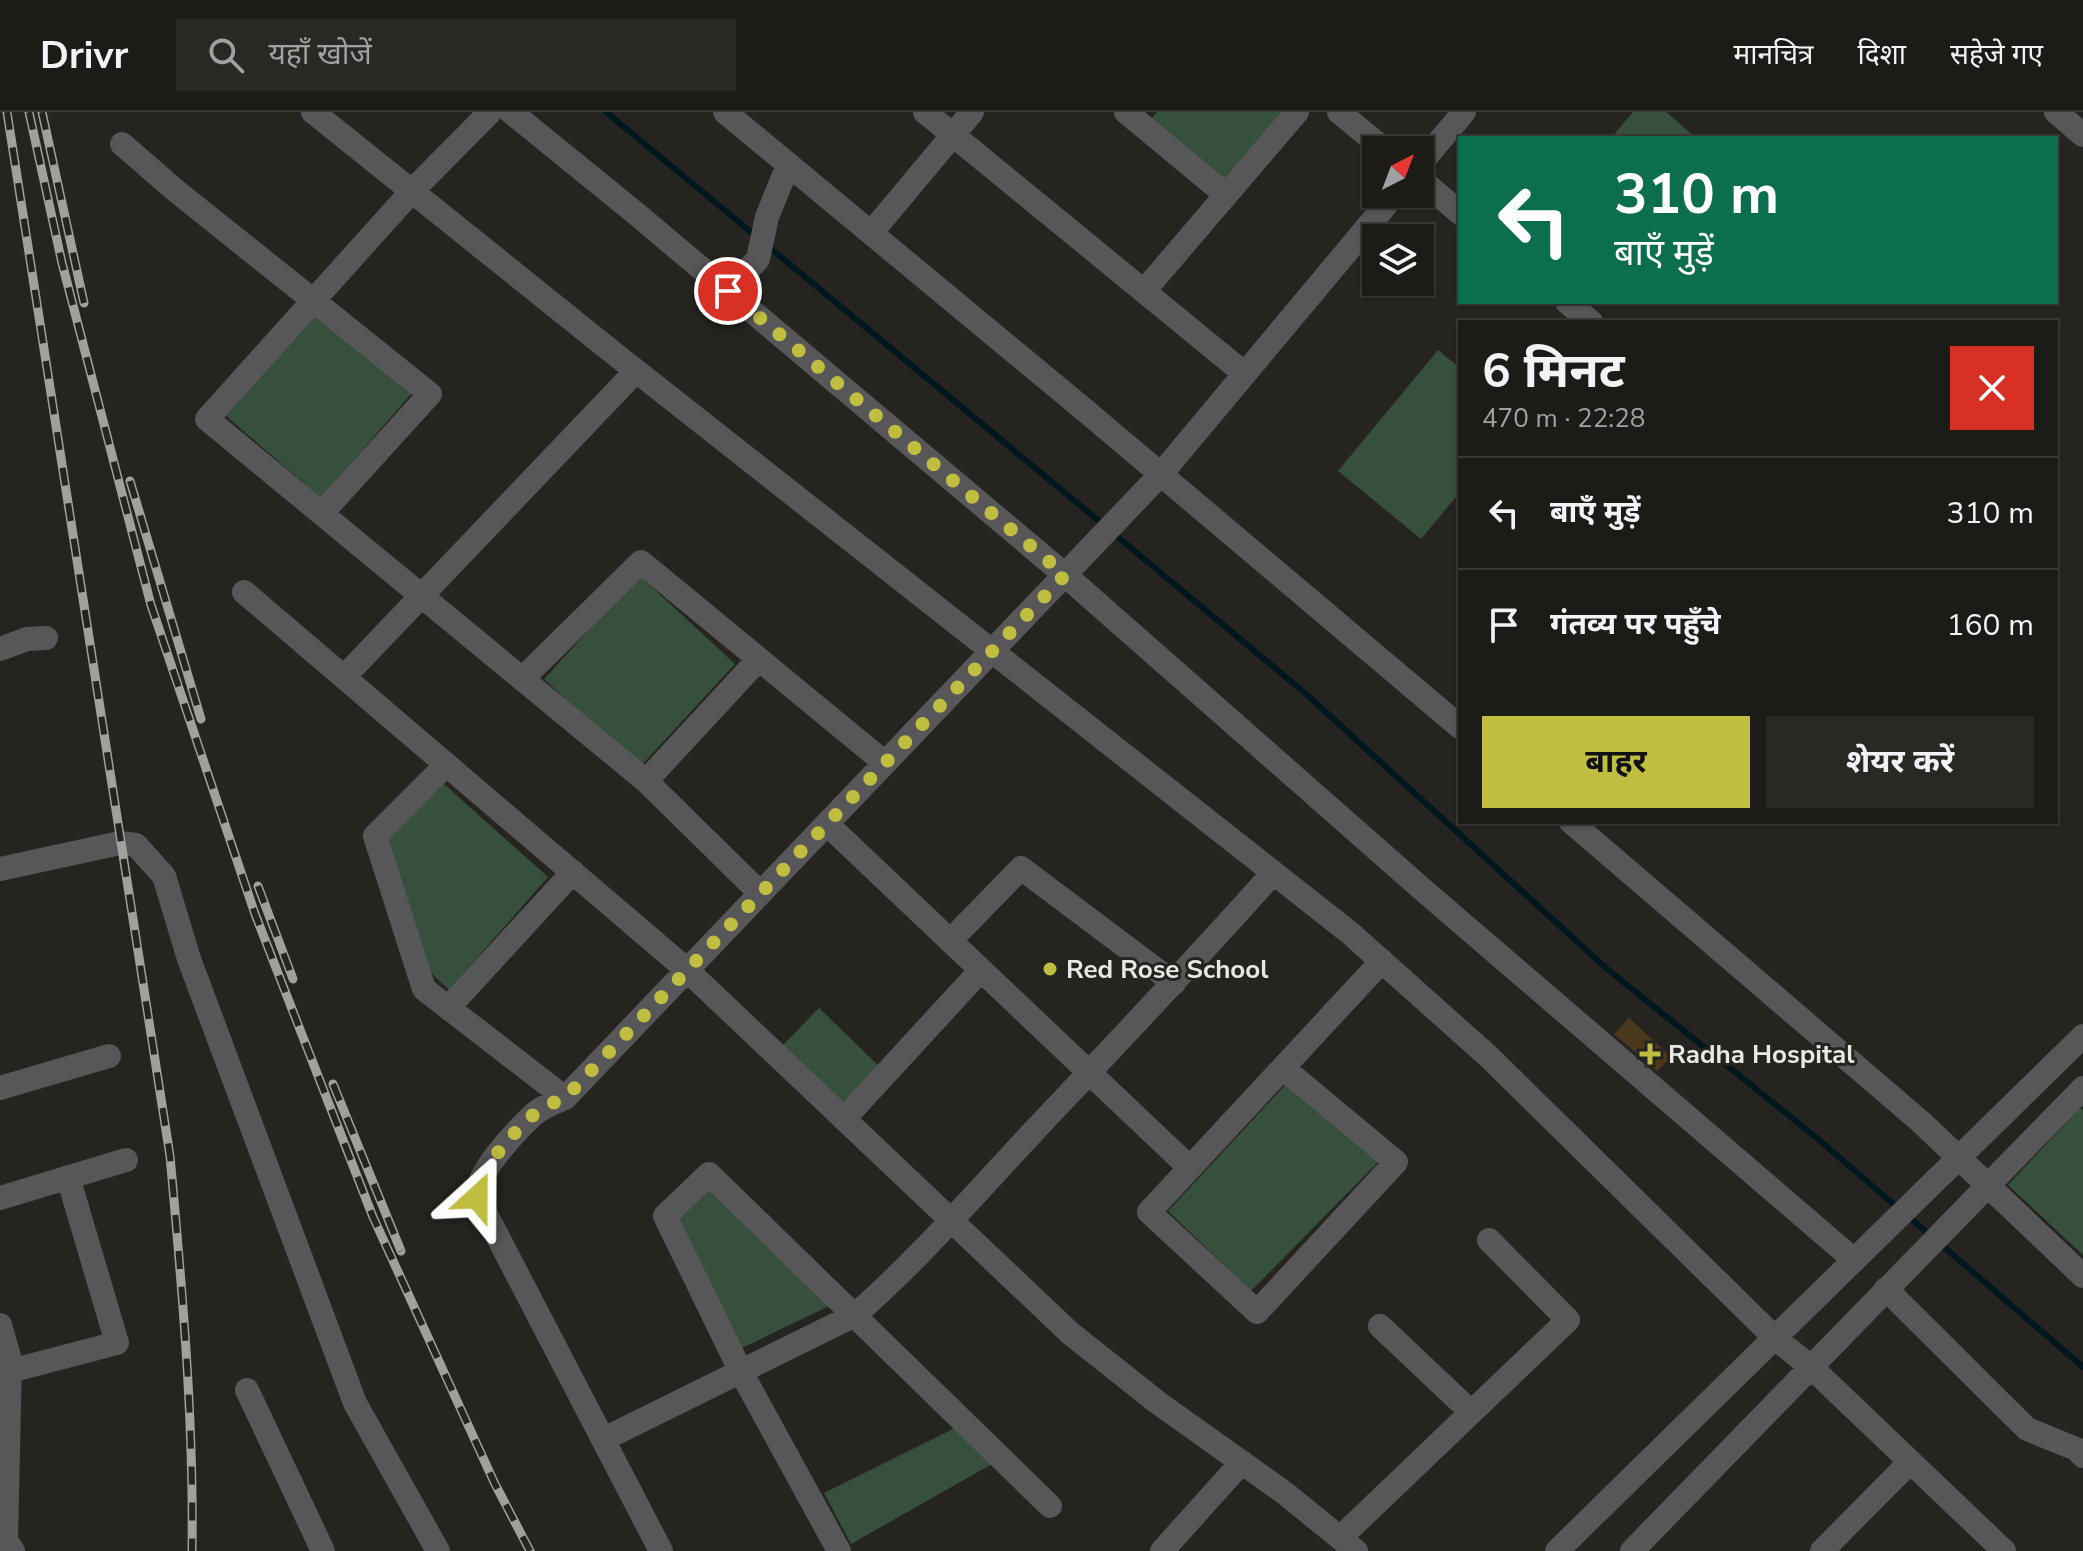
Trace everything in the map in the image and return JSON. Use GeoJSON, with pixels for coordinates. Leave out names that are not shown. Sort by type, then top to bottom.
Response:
{"type":"FeatureCollection","features":[{"type":"Feature","properties":{"kind":"street"},"geometry":{"type":"LineString","coordinates":[[313,112],[1382,961],[1488,1056],[1775,1338],[1811,1367],[2004,1551]]}},
{"type":"Feature","properties":{"kind":"street"},"geometry":{"type":"LineString","coordinates":[[490,112],[412,191],[207,419],[646,781],[760,893]]}},
{"type":"Feature","properties":{"kind":"street"},"geometry":{"type":"LineString","coordinates":[[511,112],[1065,575],[1422,889],[1854,1260]]}},
{"type":"Feature","properties":{"kind":"street"},"geometry":{"type":"LineString","coordinates":[[725,112],[1458,725]]}},
{"type":"Feature","properties":{"kind":"street"},"geometry":{"type":"LineString","coordinates":[[925,112],[1245,374]]}},
{"type":"Feature","properties":{"kind":"street"},"geometry":{"type":"LineString","coordinates":[[871,233],[972,112]]}},
{"type":"Feature","properties":{"kind":"street"},"geometry":{"type":"LineString","coordinates":[[1144,291],[1297,112]]}},
{"type":"Feature","properties":{"kind":"street"},"geometry":{"type":"LineString","coordinates":[[1339,112],[1368,136]]}},
{"type":"Feature","properties":{"kind":"street"},"geometry":{"type":"LineString","coordinates":[[1434,147],[1464,112]]}},
{"type":"Feature","properties":{"kind":"street"},"geometry":{"type":"LineString","coordinates":[[2056,112],[2083,135]]}},
{"type":"Feature","properties":{"kind":"street"},"geometry":{"type":"LineString","coordinates":[[1133,114],[1226,195]]}},
{"type":"Feature","properties":{"kind":"street"},"geometry":{"type":"LineString","coordinates":[[122,144],[430,394],[322,513]]}},
{"type":"Feature","properties":{"kind":"street"},"geometry":{"type":"LineString","coordinates":[[728,291],[758,259],[767,217],[788,165]]}},
{"type":"Feature","properties":{"kind":"street"},"geometry":{"type":"LineString","coordinates":[[1434,191],[1458,211]]}},
{"type":"Feature","properties":{"kind":"street"},"geometry":{"type":"LineString","coordinates":[[661,1551],[477,1197],[476,1187],[482,1174],[533,1115],[565,1098],[1161,474],[1383,208]]}},
{"type":"Feature","properties":{"kind":"street"},"geometry":{"type":"LineString","coordinates":[[1569,304],[1589,320]]}},
{"type":"Feature","properties":{"kind":"street"},"geometry":{"type":"LineString","coordinates":[[344,677],[636,371]]}},
{"type":"Feature","properties":{"kind":"street"},"geometry":{"type":"LineString","coordinates":[[522,679],[641,562],[885,763]]}},
{"type":"Feature","properties":{"kind":"street"},"geometry":{"type":"LineString","coordinates":[[244,592],[687,970],[1070,1333],[1348,1544],[1471,1412],[1568,1320],[1489,1240]]}},
{"type":"Feature","properties":{"kind":"street"},"geometry":{"type":"LineString","coordinates":[[0,649],[27,639],[46,638]]}},
{"type":"Feature","properties":{"kind":"street"},"geometry":{"type":"LineString","coordinates":[[646,781],[759,659]]}},
{"type":"Feature","properties":{"kind":"street"},"geometry":{"type":"LineString","coordinates":[[446,765],[375,836],[424,989],[565,1098]]}},
{"type":"Feature","properties":{"kind":"street"},"geometry":{"type":"LineString","coordinates":[[827,824],[1190,1168]]}},
{"type":"Feature","properties":{"kind":"street"},"geometry":{"type":"LineString","coordinates":[[1573,824],[1921,1122],[2083,1276]]}},
{"type":"Feature","properties":{"kind":"street"},"geometry":{"type":"LineString","coordinates":[[0,867],[120,843],[136,845],[164,876],[189,959],[355,1403],[429,1548]]}},
{"type":"Feature","properties":{"kind":"street"},"geometry":{"type":"LineString","coordinates":[[950,941],[1021,868],[1174,983]]}},
{"type":"Feature","properties":{"kind":"street"},"geometry":{"type":"LineString","coordinates":[[448,1008],[573,872]]}},
{"type":"Feature","properties":{"kind":"street"},"geometry":{"type":"LineString","coordinates":[[604,1439],[855,1315],[951,1220],[1273,873]]}},
{"type":"Feature","properties":{"kind":"street"},"geometry":{"type":"LineString","coordinates":[[1283,1068],[1396,1162],[1257,1312],[1149,1212],[1382,961]]}},
{"type":"Feature","properties":{"kind":"street"},"geometry":{"type":"LineString","coordinates":[[844,1119],[981,970]]}},
{"type":"Feature","properties":{"kind":"street"},"geometry":{"type":"LineString","coordinates":[[1557,1551],[2083,1036]]}},
{"type":"Feature","properties":{"kind":"street"},"geometry":{"type":"LineString","coordinates":[[0,1088],[109,1056]]}},
{"type":"Feature","properties":{"kind":"street"},"geometry":{"type":"LineString","coordinates":[[1632,1551],[2083,1089]]}},
{"type":"Feature","properties":{"kind":"street"},"geometry":{"type":"LineString","coordinates":[[0,1198],[126,1160]]}},
{"type":"Feature","properties":{"kind":"street"},"geometry":{"type":"LineString","coordinates":[[839,1551],[741,1372],[665,1216],[709,1174],[1050,1506]]}},
{"type":"Feature","properties":{"kind":"street"},"geometry":{"type":"LineString","coordinates":[[10,1371],[117,1343],[68,1177]]}},
{"type":"Feature","properties":{"kind":"street"},"geometry":{"type":"LineString","coordinates":[[1886,1289],[2027,1429],[2076,1449],[2083,1456]]}},
{"type":"Feature","properties":{"kind":"street"},"geometry":{"type":"LineString","coordinates":[[0,1325],[10,1360],[6,1540],[13,1551]]}},
{"type":"Feature","properties":{"kind":"street"},"geometry":{"type":"LineString","coordinates":[[1380,1326],[1471,1412]]}},
{"type":"Feature","properties":{"kind":"street"},"geometry":{"type":"LineString","coordinates":[[247,1390],[323,1551]]}},
{"type":"Feature","properties":{"kind":"street"},"geometry":{"type":"LineString","coordinates":[[1162,1551],[1242,1462]]}},
{"type":"Feature","properties":{"kind":"street"},"geometry":{"type":"LineString","coordinates":[[1822,1551],[1910,1462]]}},
{"type":"Feature","properties":{"kind":"green space"},"geometry":{"type":"Polygon","coordinates":[[[1157,112],[1283,112],[1223,181],[1150,120],[1157,112]]]}},
{"type":"Feature","properties":{"kind":"green space"},"geometry":{"type":"Polygon","coordinates":[[[1633,112],[1666,112],[1694,136],[1613,136],[1633,112]]]}},
{"type":"Feature","properties":{"kind":"green space"},"geometry":{"type":"Polygon","coordinates":[[[315,312],[411,394],[321,498],[226,416],[315,312]]]}},
{"type":"Feature","properties":{"kind":"green space"},"geometry":{"type":"Polygon","coordinates":[[[1438,350],[1458,366],[1458,494],[1421,539],[1338,471],[1438,350]]]}},
{"type":"Feature","properties":{"kind":"green space"},"geometry":{"type":"Polygon","coordinates":[[[639,575],[735,664],[639,768],[544,679],[639,575]]]}},
{"type":"Feature","properties":{"kind":"green space"},"geometry":{"type":"Polygon","coordinates":[[[444,784],[548,877],[449,990],[426,968],[387,839],[444,784]]]}},
{"type":"Feature","properties":{"kind":"green space"},"geometry":{"type":"Polygon","coordinates":[[[819,1008],[880,1067],[843,1105],[782,1046],[819,1008]]]}},
{"type":"Feature","properties":{"kind":"green space"},"geometry":{"type":"Polygon","coordinates":[[[1287,1083],[1380,1160],[1251,1291],[1168,1211],[1287,1083]]]}},
{"type":"Feature","properties":{"kind":"green space"},"geometry":{"type":"Polygon","coordinates":[[[2080,1108],[2083,1110],[2083,1255],[2008,1185],[2080,1108]]]}},
{"type":"Feature","properties":{"kind":"green space"},"geometry":{"type":"Polygon","coordinates":[[[708,1185],[829,1306],[742,1348],[672,1217],[708,1185]]]}},
{"type":"Feature","properties":{"kind":"green space"},"geometry":{"type":"Polygon","coordinates":[[[957,1427],[992,1464],[851,1544],[824,1493],[957,1427]]]}},
{"type":"Feature","properties":{"kind":"building"},"geometry":{"type":"Polygon","coordinates":[[[1629,1018],[1671,1057],[1657,1071],[1614,1034],[1629,1018]]]}},
{"type":"Feature","properties":{"kind":"waterway"},"geometry":{"type":"LineString","coordinates":[[606,112],[757,237]]}},
{"type":"Feature","properties":{"kind":"waterway"},"geometry":{"type":"LineString","coordinates":[[769,247],[1105,526]]}},
{"type":"Feature","properties":{"kind":"waterway"},"geometry":{"type":"LineString","coordinates":[[1113,533],[1305,693],[1606,968],[1818,1139],[1899,1209]]}},
{"type":"Feature","properties":{"kind":"waterway"},"geometry":{"type":"LineString","coordinates":[[1908,1216],[1930,1235]]}},
{"type":"Feature","properties":{"kind":"waterway"},"geometry":{"type":"LineString","coordinates":[[1938,1242],[2083,1367]]}},
{"type":"Feature","properties":{"kind":"railway"},"geometry":{"type":"LineString","coordinates":[[7,112],[170,1156],[189,1403],[192,1551]]}},
{"type":"Feature","properties":{"kind":"railway"},"geometry":{"type":"LineString","coordinates":[[29,112],[62,263],[151,605],[255,914],[373,1217],[495,1484],[530,1551]]}},
{"type":"Feature","properties":{"kind":"railway"},"geometry":{"type":"LineString","coordinates":[[42,112],[84,303]]}},
{"type":"Feature","properties":{"kind":"railway"},"geometry":{"type":"LineString","coordinates":[[130,481],[201,719]]}},
{"type":"Feature","properties":{"kind":"railway"},"geometry":{"type":"LineString","coordinates":[[258,886],[293,979]]}},
{"type":"Feature","properties":{"kind":"railway"},"geometry":{"type":"LineString","coordinates":[[333,1084],[401,1251]]}},
{"type":"Feature","properties":{"kind":"place","name":"Red Rose School"},"geometry":{"type":"Point","coordinates":[1050,969]}},
{"type":"Feature","properties":{"kind":"place","name":"Radha Hospital"},"geometry":{"type":"Point","coordinates":[1650,1054]}},
{"type":"Feature","properties":{"kind":"route"},"geometry":{"type":"LineString","coordinates":[[477,1197],[476,1187],[482,1174],[533,1115],[565,1098],[1065,575],[728,291]]}}]}
